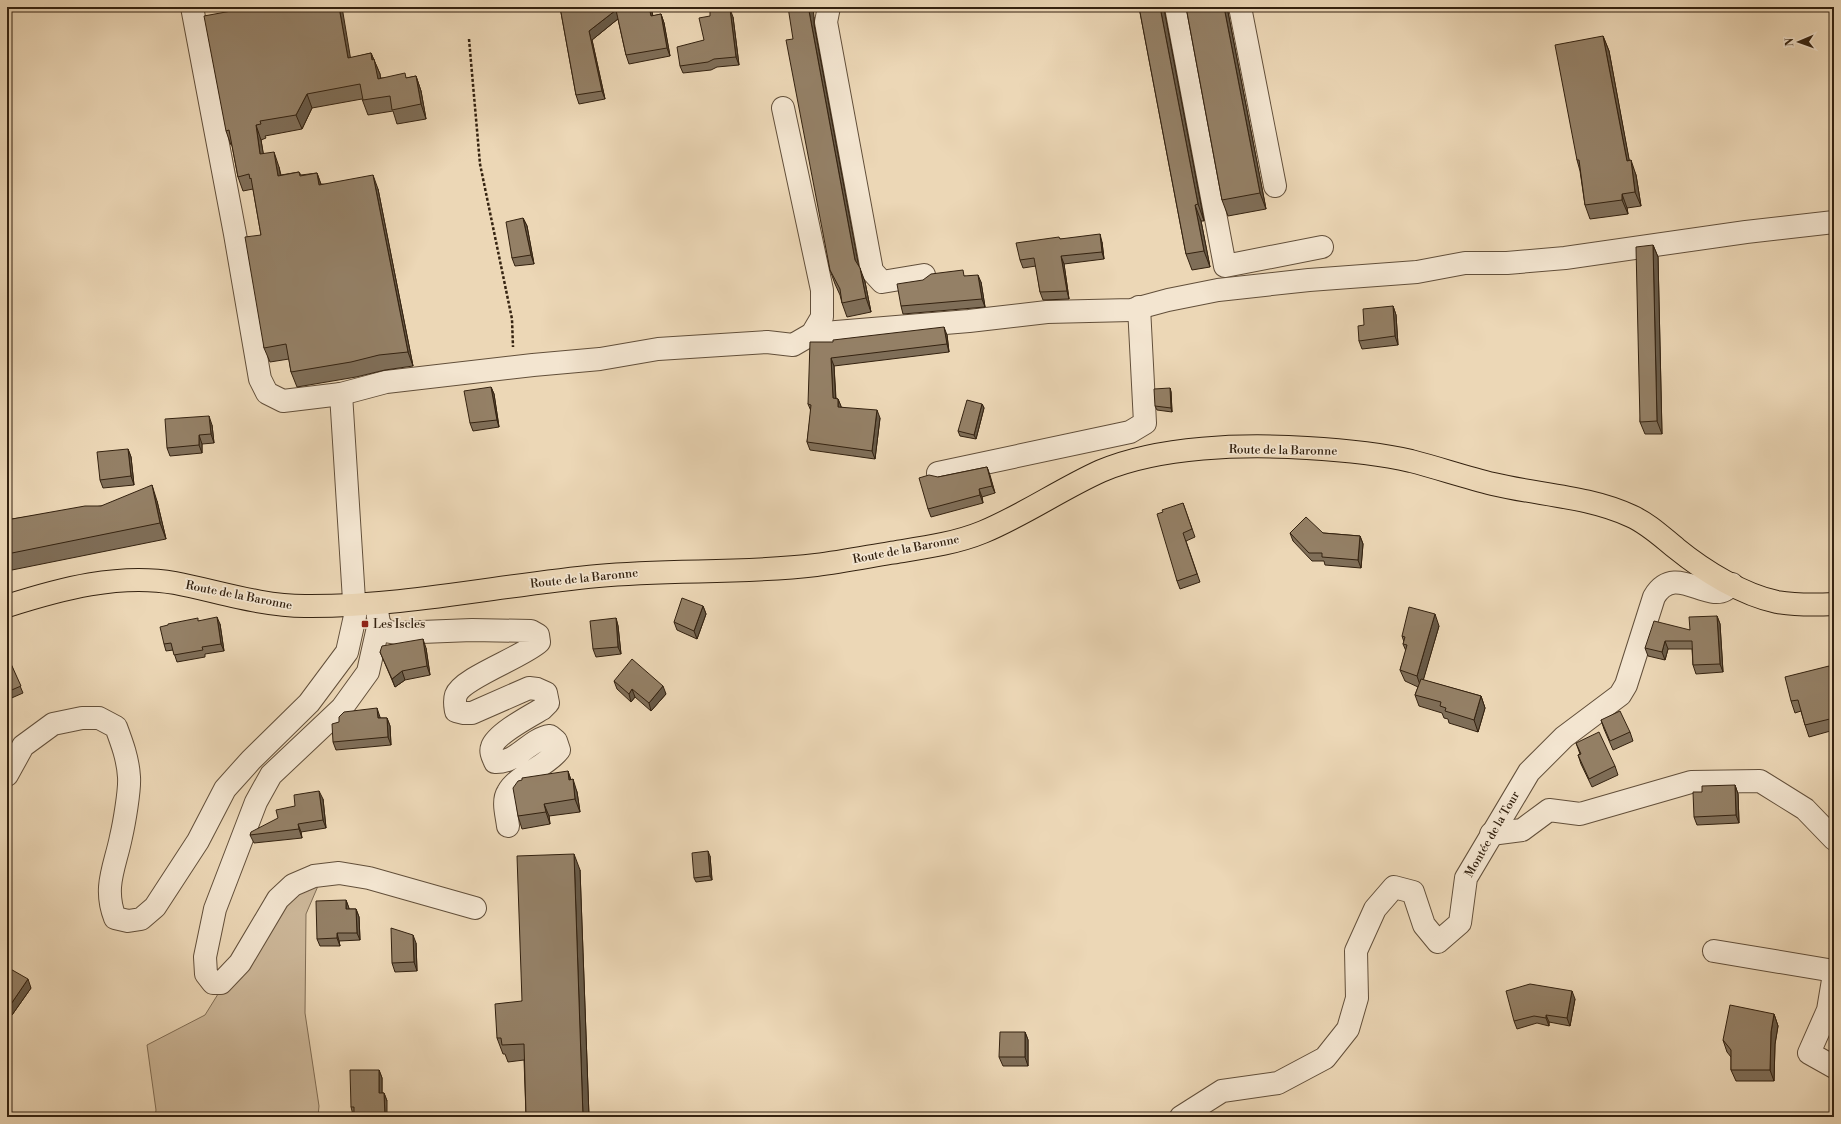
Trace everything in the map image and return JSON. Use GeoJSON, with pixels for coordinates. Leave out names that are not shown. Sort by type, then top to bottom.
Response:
{"type":"FeatureCollection","features":[{"type":"Feature","properties":{"kind":"main road","name":"Route de la Baronne"},"geometry":{"type":"LineString","coordinates":[[7,606],[82,586],[129,580],[169,582],[250,600],[298,606],[354,605],[377,613],[592,576],[650,571],[765,569],[816,565],[940,545],[982,533],[1103,471],[1140,458],[1186,451],[1246,446],[1307,448],[1406,460],[1493,484],[1610,507],[1634,517],[1654,528],[1678,549],[1706,570],[1732,584],[1777,602],[1820,605],[1834,604]]}},
{"type":"Feature","properties":{"kind":"street"},"geometry":{"type":"LineString","coordinates":[[192,7],[235,234],[260,378],[267,393],[283,401],[341,394],[386,382],[513,367],[600,359],[658,349],[767,342],[793,345],[812,334],[969,321],[1047,312],[1131,310],[1218,290],[1309,280],[1416,272],[1465,263],[1565,258],[1652,247],[1746,232],[1834,222]]}},
{"type":"Feature","properties":{"kind":"street"},"geometry":{"type":"LineString","coordinates":[[828,7],[826,22],[872,271],[882,282],[924,275]]}},
{"type":"Feature","properties":{"kind":"street"},"geometry":{"type":"LineString","coordinates":[[1176,7],[1225,266],[1322,247]]}},
{"type":"Feature","properties":{"kind":"street"},"geometry":{"type":"LineString","coordinates":[[1240,7],[1275,186]]}},
{"type":"Feature","properties":{"kind":"street"},"geometry":{"type":"LineString","coordinates":[[783,108],[822,290],[822,317],[812,334]]}},
{"type":"Feature","properties":{"kind":"street"},"geometry":{"type":"LineString","coordinates":[[938,473],[1130,432],[1145,423],[1139,307]]}},
{"type":"Feature","properties":{"kind":"street"},"geometry":{"type":"LineString","coordinates":[[7,775],[23,746],[53,724],[82,718],[99,718],[116,727],[124,748],[129,778],[121,837],[109,882],[110,904],[115,918],[128,922],[141,919],[154,907],[193,848],[224,789],[309,702],[347,652],[355,616],[341,394]]}},
{"type":"Feature","properties":{"kind":"street","name":"Montée de la Tour"},"geometry":{"type":"LineString","coordinates":[[1181,1117],[1222,1091],[1278,1083],[1325,1058],[1348,1029],[1357,998],[1356,951],[1375,909],[1394,887],[1413,892],[1424,925],[1438,942],[1460,923],[1466,878],[1529,772],[1564,737],[1620,695],[1626,685],[1654,597],[1659,588],[1670,583],[1679,583],[1717,592],[1724,591],[1732,584]]}},
{"type":"Feature","properties":{"kind":"street"},"geometry":{"type":"LineString","coordinates":[[377,613],[385,631],[396,633],[472,630],[531,631],[538,635],[539,642],[532,649],[498,665],[463,686],[456,694],[454,704],[456,711],[472,713],[529,688],[537,688],[546,693],[548,703],[542,709],[497,738],[491,747],[492,756],[495,762],[504,762],[512,759],[542,737],[550,736],[556,741],[559,750],[553,758],[514,784],[507,792],[505,807],[508,826]]}},
{"type":"Feature","properties":{"kind":"street"},"geometry":{"type":"LineString","coordinates":[[377,613],[368,672],[342,708],[270,775],[256,802],[215,909],[205,957],[206,974],[213,983],[221,983],[240,963],[278,899],[293,885],[314,876],[339,873],[369,878],[475,908]]}},
{"type":"Feature","properties":{"kind":"street"},"geometry":{"type":"LineString","coordinates":[[1491,834],[1522,830],[1549,810],[1580,814],[1691,782],[1760,781],[1806,809],[1834,839]]}},
{"type":"Feature","properties":{"kind":"street"},"geometry":{"type":"LineString","coordinates":[[1714,951],[1834,972],[1828,1010],[1809,1054],[1834,1067]]}},
{"type":"Feature","properties":{"kind":"path"},"geometry":{"type":"LineString","coordinates":[[470,39],[480,164],[512,319],[513,367]]}},
{"type":"Feature","properties":{"kind":"shaded area"},"geometry":{"type":"Polygon","coordinates":[[[321,879],[306,914],[305,1013],[319,1106],[318,1117],[155,1117],[156,1110],[147,1045],[205,1015],[251,941],[283,895],[321,879]]]}},
{"type":"Feature","properties":{"kind":"building"},"geometry":{"type":"Polygon","coordinates":[[[253,7],[339,7],[348,58],[371,53],[372,60],[374,59],[378,79],[405,73],[406,78],[416,76],[421,104],[392,110],[390,96],[363,100],[360,84],[307,94],[296,115],[260,121],[261,124],[256,125],[260,154],[274,152],[278,176],[299,172],[300,176],[317,173],[319,185],[373,175],[408,352],[379,355],[351,362],[291,372],[286,344],[264,348],[245,237],[261,235],[251,178],[250,179],[249,174],[238,177],[229,130],[226,131],[204,16],[253,7]]]}},
{"type":"Feature","properties":{"kind":"building"},"geometry":{"type":"Polygon","coordinates":[[[560,7],[649,7],[651,16],[661,14],[667,48],[626,55],[616,10],[589,31],[602,91],[576,95],[560,7]]]}},
{"type":"Feature","properties":{"kind":"building"},"geometry":{"type":"Polygon","coordinates":[[[788,7],[809,7],[855,260],[860,268],[866,298],[842,303],[840,289],[830,270],[786,40],[793,39],[788,7]]]}},
{"type":"Feature","properties":{"kind":"building"},"geometry":{"type":"Polygon","coordinates":[[[1139,7],[1160,7],[1198,204],[1195,205],[1204,251],[1186,254],[1139,7]]]}},
{"type":"Feature","properties":{"kind":"building"},"geometry":{"type":"Polygon","coordinates":[[[1186,7],[1224,7],[1260,193],[1222,200],[1186,7]]]}},
{"type":"Feature","properties":{"kind":"building"},"geometry":{"type":"Polygon","coordinates":[[[730,9],[736,57],[714,59],[708,62],[680,66],[677,47],[704,40],[699,18],[710,16],[710,11],[730,9]]]}},
{"type":"Feature","properties":{"kind":"building"},"geometry":{"type":"Polygon","coordinates":[[[1603,36],[1627,161],[1631,160],[1635,192],[1622,194],[1622,200],[1585,205],[1579,160],[1577,160],[1555,45],[1603,36]]]}},
{"type":"Feature","properties":{"kind":"building"},"geometry":{"type":"Polygon","coordinates":[[[523,218],[531,255],[512,258],[506,222],[523,218]]]}},
{"type":"Feature","properties":{"kind":"building"},"geometry":{"type":"Polygon","coordinates":[[[1100,234],[1102,252],[1061,256],[1067,291],[1040,292],[1034,258],[1020,260],[1016,243],[1059,237],[1060,239],[1100,234]]]}},
{"type":"Feature","properties":{"kind":"building"},"geometry":{"type":"Polygon","coordinates":[[[1653,245],[1657,421],[1640,422],[1636,247],[1653,245]]]}},
{"type":"Feature","properties":{"kind":"building"},"geometry":{"type":"Polygon","coordinates":[[[963,270],[964,276],[978,275],[982,299],[901,306],[897,284],[923,280],[931,274],[963,270]]]}},
{"type":"Feature","properties":{"kind":"building"},"geometry":{"type":"Polygon","coordinates":[[[1393,306],[1395,336],[1359,341],[1358,326],[1364,325],[1363,309],[1393,306]]]}},
{"type":"Feature","properties":{"kind":"building"},"geometry":{"type":"Polygon","coordinates":[[[944,327],[947,344],[831,358],[833,398],[838,399],[838,407],[877,410],[872,451],[807,442],[811,405],[808,404],[810,342],[833,342],[833,340],[944,327]]]}},
{"type":"Feature","properties":{"kind":"building"},"geometry":{"type":"Polygon","coordinates":[[[491,387],[497,420],[470,423],[464,391],[491,387]]]}},
{"type":"Feature","properties":{"kind":"building"},"geometry":{"type":"Polygon","coordinates":[[[1170,388],[1171,408],[1155,406],[1154,389],[1170,388]]]}},
{"type":"Feature","properties":{"kind":"building"},"geometry":{"type":"Polygon","coordinates":[[[967,400],[982,404],[974,435],[958,431],[967,400]]]}},
{"type":"Feature","properties":{"kind":"building"},"geometry":{"type":"Polygon","coordinates":[[[209,416],[211,434],[199,435],[199,445],[167,448],[165,419],[209,416]]]}},
{"type":"Feature","properties":{"kind":"building"},"geometry":{"type":"Polygon","coordinates":[[[128,449],[131,476],[100,480],[97,452],[128,449]]]}},
{"type":"Feature","properties":{"kind":"building"},"geometry":{"type":"Polygon","coordinates":[[[987,467],[992,486],[979,489],[980,495],[928,509],[919,478],[929,475],[938,477],[987,467]]]}},
{"type":"Feature","properties":{"kind":"building"},"geometry":{"type":"Polygon","coordinates":[[[152,485],[160,523],[7,554],[7,517],[12,519],[85,506],[101,506],[152,485]]]}},
{"type":"Feature","properties":{"kind":"building"},"geometry":{"type":"Polygon","coordinates":[[[1183,503],[1192,529],[1183,533],[1197,574],[1177,581],[1157,514],[1163,512],[1162,510],[1183,503]]]}},
{"type":"Feature","properties":{"kind":"building"},"geometry":{"type":"Polygon","coordinates":[[[1306,517],[1323,533],[1360,536],[1358,560],[1322,557],[1322,553],[1309,553],[1290,533],[1306,517]]]}},
{"type":"Feature","properties":{"kind":"building"},"geometry":{"type":"Polygon","coordinates":[[[682,598],[703,606],[694,631],[674,622],[682,598]]]}},
{"type":"Feature","properties":{"kind":"building"},"geometry":{"type":"Polygon","coordinates":[[[1409,607],[1435,614],[1417,676],[1400,670],[1407,645],[1403,644],[1405,637],[1402,636],[1409,607]]]}},
{"type":"Feature","properties":{"kind":"building"},"geometry":{"type":"Polygon","coordinates":[[[1717,616],[1720,664],[1693,665],[1692,641],[1665,641],[1662,652],[1645,648],[1654,621],[1690,630],[1689,617],[1717,616]]]}},
{"type":"Feature","properties":{"kind":"building"},"geometry":{"type":"Polygon","coordinates":[[[217,617],[221,644],[202,647],[203,650],[174,655],[171,643],[164,644],[160,627],[198,618],[198,621],[217,617]]]}},
{"type":"Feature","properties":{"kind":"building"},"geometry":{"type":"Polygon","coordinates":[[[616,618],[618,647],[593,649],[590,621],[616,618]]]}},
{"type":"Feature","properties":{"kind":"building"},"geometry":{"type":"Polygon","coordinates":[[[423,639],[427,666],[402,671],[392,679],[380,652],[382,646],[423,639]]]}},
{"type":"Feature","properties":{"kind":"building"},"geometry":{"type":"Polygon","coordinates":[[[7,655],[21,686],[7,692],[7,655]]]}},
{"type":"Feature","properties":{"kind":"building"},"geometry":{"type":"Polygon","coordinates":[[[632,659],[663,686],[649,703],[632,689],[629,694],[614,681],[632,659]]]}},
{"type":"Feature","properties":{"kind":"building"},"geometry":{"type":"Polygon","coordinates":[[[1829,666],[1834,685],[1834,718],[1805,725],[1798,700],[1791,701],[1785,677],[1829,666]]]}},
{"type":"Feature","properties":{"kind":"building"},"geometry":{"type":"Polygon","coordinates":[[[1421,679],[1481,696],[1474,720],[1445,711],[1446,708],[1440,706],[1441,702],[1415,695],[1421,679]]]}},
{"type":"Feature","properties":{"kind":"building"},"geometry":{"type":"Polygon","coordinates":[[[377,708],[378,718],[387,718],[388,737],[333,742],[332,724],[339,722],[339,717],[344,712],[377,708]]]}},
{"type":"Feature","properties":{"kind":"building"},"geometry":{"type":"Polygon","coordinates":[[[1620,711],[1630,732],[1610,741],[1601,720],[1620,711]]]}},
{"type":"Feature","properties":{"kind":"building"},"geometry":{"type":"Polygon","coordinates":[[[1599,732],[1615,766],[1589,779],[1578,755],[1581,754],[1576,743],[1599,732]]]}},
{"type":"Feature","properties":{"kind":"building"},"geometry":{"type":"Polygon","coordinates":[[[568,771],[569,780],[573,779],[575,799],[544,804],[546,812],[518,816],[513,788],[518,781],[522,780],[522,778],[568,771]]]}},
{"type":"Feature","properties":{"kind":"building"},"geometry":{"type":"Polygon","coordinates":[[[1735,785],[1736,815],[1694,817],[1693,792],[1702,792],[1702,786],[1735,785]]]}},
{"type":"Feature","properties":{"kind":"building"},"geometry":{"type":"Polygon","coordinates":[[[319,791],[323,820],[298,824],[299,829],[250,835],[251,832],[278,818],[276,810],[295,806],[294,795],[319,791]]]}},
{"type":"Feature","properties":{"kind":"building"},"geometry":{"type":"Polygon","coordinates":[[[708,851],[710,876],[694,878],[692,853],[708,851]]]}},
{"type":"Feature","properties":{"kind":"building"},"geometry":{"type":"Polygon","coordinates":[[[574,854],[583,1117],[528,1117],[526,1115],[524,1044],[502,1045],[501,1038],[497,1038],[495,1004],[522,1001],[517,856],[574,854]]]}},
{"type":"Feature","properties":{"kind":"building"},"geometry":{"type":"Polygon","coordinates":[[[346,900],[346,909],[356,909],[357,933],[337,933],[337,938],[317,939],[316,901],[346,900]]]}},
{"type":"Feature","properties":{"kind":"building"},"geometry":{"type":"Polygon","coordinates":[[[391,928],[413,935],[414,962],[392,963],[391,928]]]}},
{"type":"Feature","properties":{"kind":"building"},"geometry":{"type":"Polygon","coordinates":[[[7,967],[28,979],[9,1007],[7,1005],[7,967]]]}},
{"type":"Feature","properties":{"kind":"building"},"geometry":{"type":"Polygon","coordinates":[[[1530,984],[1572,991],[1567,1018],[1546,1015],[1546,1018],[1534,1016],[1514,1021],[1506,991],[1530,984]]]}},
{"type":"Feature","properties":{"kind":"building"},"geometry":{"type":"Polygon","coordinates":[[[1730,1005],[1774,1014],[1771,1032],[1770,1070],[1731,1070],[1731,1050],[1723,1040],[1730,1005]]]}},
{"type":"Feature","properties":{"kind":"building"},"geometry":{"type":"Polygon","coordinates":[[[1000,1032],[1025,1032],[1025,1057],[999,1057],[1000,1032]]]}},
{"type":"Feature","properties":{"kind":"building"},"geometry":{"type":"Polygon","coordinates":[[[350,1070],[379,1070],[379,1093],[384,1093],[385,1117],[354,1117],[354,1107],[351,1107],[350,1070]]]}},
{"type":"Feature","properties":{"kind":"place","name":"Les Iscles"},"geometry":{"type":"Point","coordinates":[365,624]}}]}
